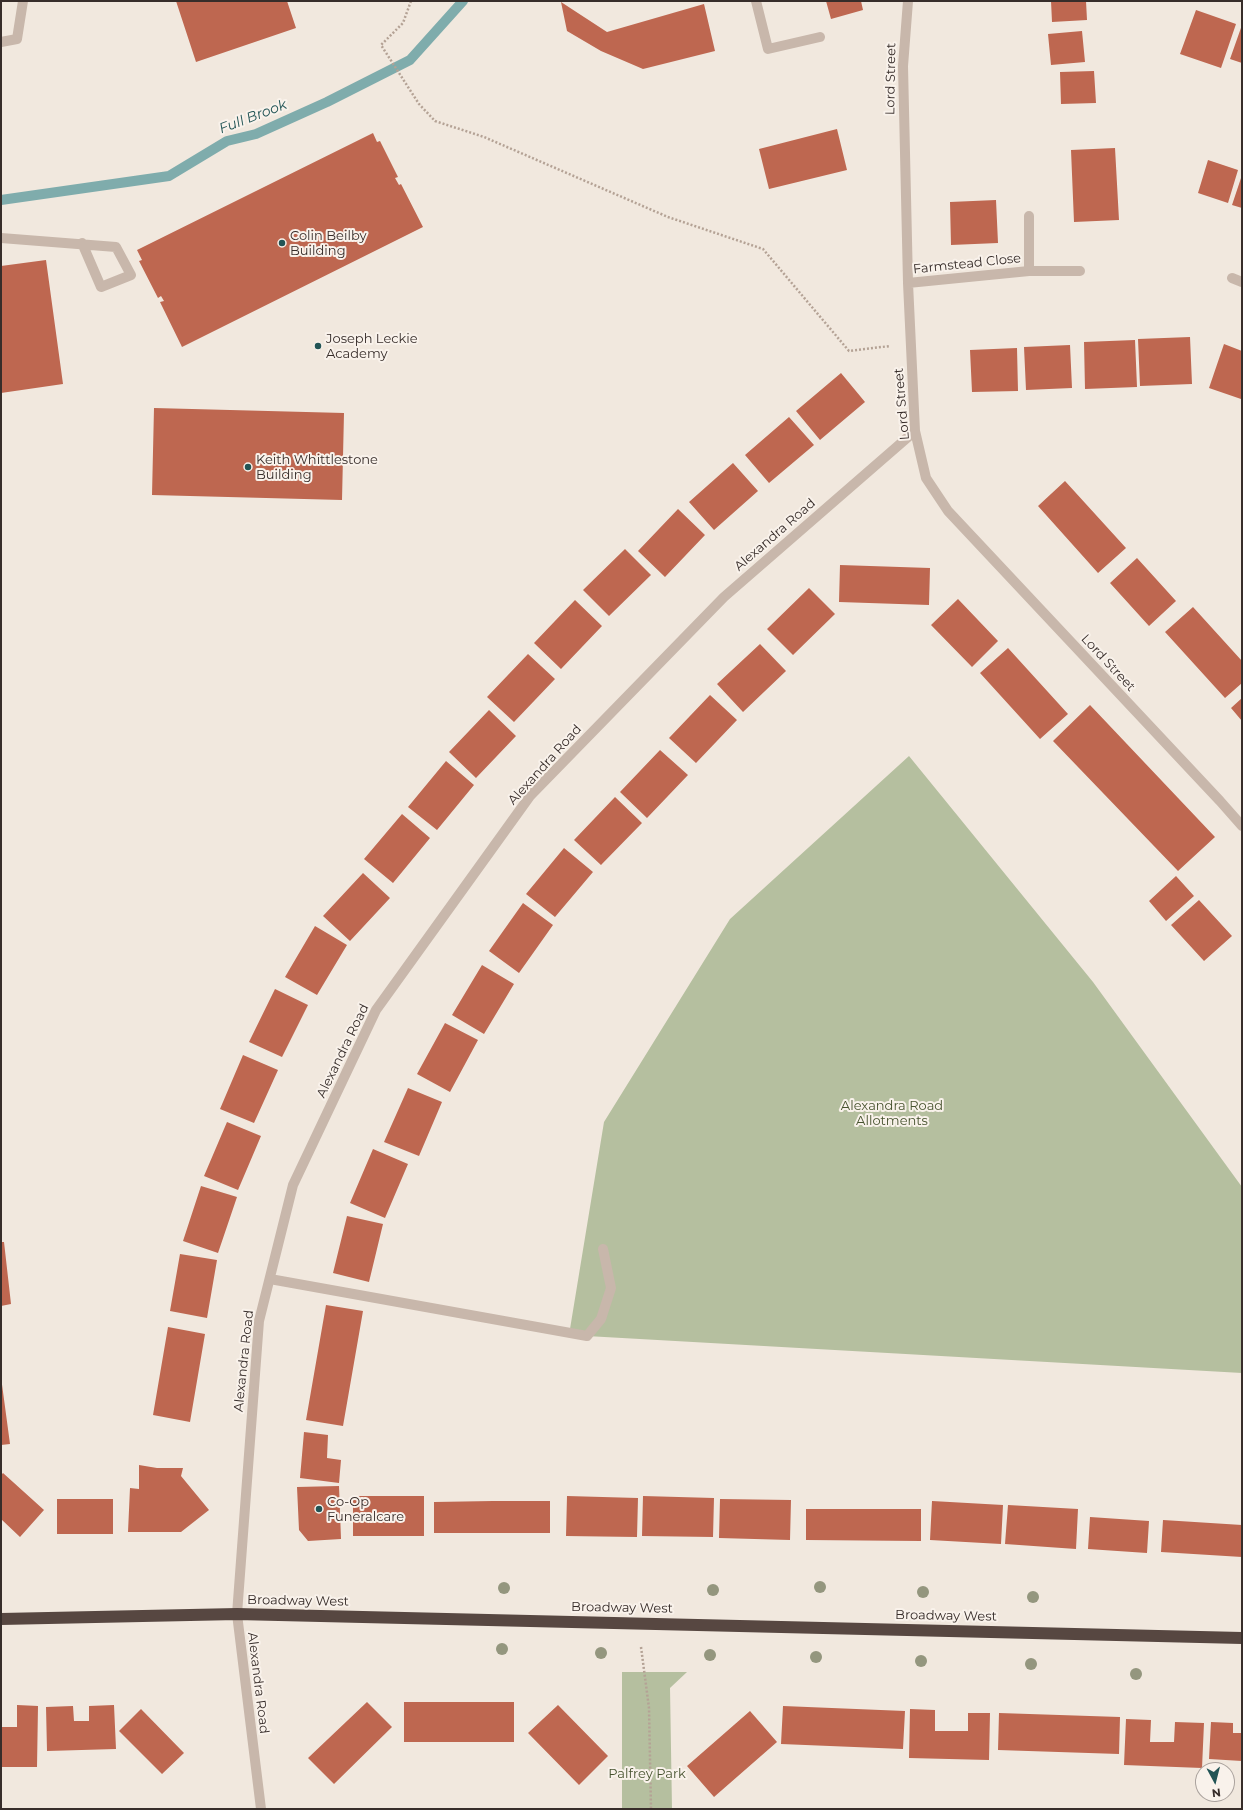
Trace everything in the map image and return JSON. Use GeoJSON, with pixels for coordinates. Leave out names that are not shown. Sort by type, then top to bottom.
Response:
{"type":"FeatureCollection","features":[{"type":"Feature","properties":{"kind":"highway","name":"Broadway West"},"geometry":{"type":"LineString","coordinates":[[1,1619],[236,1614],[638,1622],[1242,1638]]}},
{"type":"Feature","properties":{"kind":"street"},"geometry":{"type":"LineString","coordinates":[[1,42],[17,39],[23,1]]}},
{"type":"Feature","properties":{"kind":"street"},"geometry":{"type":"LineString","coordinates":[[756,1],[768,49],[820,37]]}},
{"type":"Feature","properties":{"kind":"street","name":"Lord Street"},"geometry":{"type":"LineString","coordinates":[[908,1],[903,66],[910,343],[915,431],[926,478],[948,511],[1220,800],[1242,826]]}},
{"type":"Feature","properties":{"kind":"street","name":"Farmstead Close"},"geometry":{"type":"LineString","coordinates":[[1029,216],[1029,271]]}},
{"type":"Feature","properties":{"kind":"street"},"geometry":{"type":"LineString","coordinates":[[1,238],[82,243],[116,247],[131,275],[100,287],[82,243]]}},
{"type":"Feature","properties":{"kind":"street","name":"Farmstead Close"},"geometry":{"type":"LineString","coordinates":[[908,284],[1029,271],[1080,272]]}},
{"type":"Feature","properties":{"kind":"street"},"geometry":{"type":"LineString","coordinates":[[1232,278],[1242,282]]}},
{"type":"Feature","properties":{"kind":"street","name":"Alexandra Road"},"geometry":{"type":"LineString","coordinates":[[261,1809],[236,1614],[259,1321],[294,1185],[376,1010],[530,796],[724,597],[915,431]]}},
{"type":"Feature","properties":{"kind":"street"},"geometry":{"type":"LineString","coordinates":[[270,1279],[587,1336],[601,1319],[611,1288],[603,1249]]}},
{"type":"Feature","properties":{"kind":"path"},"geometry":{"type":"LineString","coordinates":[[411,1],[403,23],[381,45],[419,104],[435,121],[484,137],[668,217],[763,250],[849,351],[910,343]]}},
{"type":"Feature","properties":{"kind":"path"},"geometry":{"type":"LineString","coordinates":[[638,1622],[649,1708],[651,1809]]}},
{"type":"Feature","properties":{"kind":"green space","name":"Alexandra Road Allotments"},"geometry":{"type":"Polygon","coordinates":[[[909,756],[1093,982],[1242,1187],[1242,1373],[569,1335],[604,1122],[730,919],[909,756]]]}},
{"type":"Feature","properties":{"kind":"green space","name":"Palfrey Park"},"geometry":{"type":"Polygon","coordinates":[[[622,1672],[687,1672],[670,1688],[672,1809],[622,1809],[622,1672]]]}},
{"type":"Feature","properties":{"kind":"building"},"geometry":{"type":"Polygon","coordinates":[[[176,1],[287,1],[296,28],[196,62],[176,1]]]}},
{"type":"Feature","properties":{"kind":"building"},"geometry":{"type":"Polygon","coordinates":[[[826,1],[861,1],[863,10],[831,19],[826,1]]]}},
{"type":"Feature","properties":{"kind":"building"},"geometry":{"type":"Polygon","coordinates":[[[1051,1],[1086,1],[1087,20],[1052,22],[1051,1]]]}},
{"type":"Feature","properties":{"kind":"building"},"geometry":{"type":"Polygon","coordinates":[[[561,2],[607,32],[704,4],[715,51],[643,69],[601,51],[567,31],[561,2]]]}},
{"type":"Feature","properties":{"kind":"building"},"geometry":{"type":"Polygon","coordinates":[[[1196,10],[1236,24],[1221,68],[1180,54],[1196,10]]]}},
{"type":"Feature","properties":{"kind":"building"},"geometry":{"type":"Polygon","coordinates":[[[1242,25],[1242,63],[1230,59],[1242,25]]]}},
{"type":"Feature","properties":{"kind":"building"},"geometry":{"type":"Polygon","coordinates":[[[1082,31],[1085,62],[1051,65],[1048,34],[1082,31]]]}},
{"type":"Feature","properties":{"kind":"building"},"geometry":{"type":"Polygon","coordinates":[[[1094,71],[1096,103],[1061,104],[1060,72],[1094,71]]]}},
{"type":"Feature","properties":{"kind":"building"},"geometry":{"type":"Polygon","coordinates":[[[837,129],[847,170],[769,189],[759,149],[837,129]]]}},
{"type":"Feature","properties":{"kind":"building","name":"Colin Beilby Building"},"geometry":{"type":"Polygon","coordinates":[[[373,133],[377,142],[380,141],[398,177],[395,178],[399,185],[401,184],[423,227],[182,347],[160,302],[164,301],[161,296],[158,298],[139,261],[142,260],[137,250],[373,133]]]}},
{"type":"Feature","properties":{"kind":"building"},"geometry":{"type":"Polygon","coordinates":[[[1115,148],[1119,220],[1074,222],[1071,150],[1115,148]]]}},
{"type":"Feature","properties":{"kind":"building"},"geometry":{"type":"Polygon","coordinates":[[[1208,160],[1238,170],[1228,203],[1198,193],[1208,160]]]}},
{"type":"Feature","properties":{"kind":"building"},"geometry":{"type":"Polygon","coordinates":[[[1242,175],[1242,208],[1232,205],[1242,175]]]}},
{"type":"Feature","properties":{"kind":"building"},"geometry":{"type":"Polygon","coordinates":[[[996,200],[998,243],[951,245],[950,202],[996,200]]]}},
{"type":"Feature","properties":{"kind":"building"},"geometry":{"type":"Polygon","coordinates":[[[46,260],[63,384],[1,393],[1,266],[46,260]]]}},
{"type":"Feature","properties":{"kind":"building"},"geometry":{"type":"Polygon","coordinates":[[[1190,337],[1192,384],[1140,386],[1138,339],[1190,337]]]}},
{"type":"Feature","properties":{"kind":"building"},"geometry":{"type":"Polygon","coordinates":[[[1135,340],[1137,387],[1085,389],[1084,342],[1135,340]]]}},
{"type":"Feature","properties":{"kind":"building"},"geometry":{"type":"Polygon","coordinates":[[[1224,344],[1242,351],[1241,399],[1209,388],[1224,344]]]}},
{"type":"Feature","properties":{"kind":"building"},"geometry":{"type":"Polygon","coordinates":[[[1070,345],[1072,388],[1026,390],[1024,347],[1070,345]]]}},
{"type":"Feature","properties":{"kind":"building"},"geometry":{"type":"Polygon","coordinates":[[[1017,348],[1018,391],[972,392],[970,350],[1017,348]]]}},
{"type":"Feature","properties":{"kind":"building"},"geometry":{"type":"Polygon","coordinates":[[[841,373],[865,402],[820,440],[796,411],[841,373]]]}},
{"type":"Feature","properties":{"kind":"building","name":"Keith Whittlestone Building"},"geometry":{"type":"Polygon","coordinates":[[[154,408],[344,413],[342,500],[152,495],[154,408]]]}},
{"type":"Feature","properties":{"kind":"building"},"geometry":{"type":"Polygon","coordinates":[[[789,417],[814,445],[769,483],[745,455],[789,417]]]}},
{"type":"Feature","properties":{"kind":"building"},"geometry":{"type":"Polygon","coordinates":[[[733,463],[758,491],[714,530],[689,502],[733,463]]]}},
{"type":"Feature","properties":{"kind":"building"},"geometry":{"type":"Polygon","coordinates":[[[1065,481],[1126,548],[1098,573],[1038,506],[1065,481]]]}},
{"type":"Feature","properties":{"kind":"building"},"geometry":{"type":"Polygon","coordinates":[[[678,509],[705,535],[665,577],[638,551],[678,509]]]}},
{"type":"Feature","properties":{"kind":"building"},"geometry":{"type":"Polygon","coordinates":[[[625,549],[651,575],[609,616],[583,590],[625,549]]]}},
{"type":"Feature","properties":{"kind":"building"},"geometry":{"type":"Polygon","coordinates":[[[1137,558],[1176,601],[1149,626],[1110,583],[1137,558]]]}},
{"type":"Feature","properties":{"kind":"building"},"geometry":{"type":"Polygon","coordinates":[[[840,565],[930,568],[929,605],[839,602],[840,565]]]}},
{"type":"Feature","properties":{"kind":"building"},"geometry":{"type":"Polygon","coordinates":[[[809,588],[835,614],[793,655],[767,629],[809,588]]]}},
{"type":"Feature","properties":{"kind":"building"},"geometry":{"type":"Polygon","coordinates":[[[958,599],[998,641],[972,667],[931,625],[958,599]]]}},
{"type":"Feature","properties":{"kind":"building"},"geometry":{"type":"Polygon","coordinates":[[[575,600],[602,626],[561,669],[534,643],[575,600]]]}},
{"type":"Feature","properties":{"kind":"building"},"geometry":{"type":"Polygon","coordinates":[[[1193,607],[1242,661],[1242,683],[1225,698],[1165,632],[1193,607]]]}},
{"type":"Feature","properties":{"kind":"building"},"geometry":{"type":"Polygon","coordinates":[[[760,644],[786,671],[743,712],[717,684],[760,644]]]}},
{"type":"Feature","properties":{"kind":"building"},"geometry":{"type":"Polygon","coordinates":[[[1008,648],[1068,714],[1040,739],[980,673],[1008,648]]]}},
{"type":"Feature","properties":{"kind":"building"},"geometry":{"type":"Polygon","coordinates":[[[528,654],[555,679],[514,722],[487,697],[528,654]]]}},
{"type":"Feature","properties":{"kind":"building"},"geometry":{"type":"Polygon","coordinates":[[[710,695],[737,720],[696,763],[669,738],[710,695]]]}},
{"type":"Feature","properties":{"kind":"building"},"geometry":{"type":"Polygon","coordinates":[[[1242,698],[1242,721],[1231,708],[1242,698]]]}},
{"type":"Feature","properties":{"kind":"building"},"geometry":{"type":"Polygon","coordinates":[[[1090,705],[1215,837],[1178,871],[1053,741],[1090,705]]]}},
{"type":"Feature","properties":{"kind":"building"},"geometry":{"type":"Polygon","coordinates":[[[489,710],[516,736],[476,778],[449,752],[489,710]]]}},
{"type":"Feature","properties":{"kind":"building"},"geometry":{"type":"Polygon","coordinates":[[[660,750],[688,775],[647,818],[620,792],[660,750]]]}},
{"type":"Feature","properties":{"kind":"building"},"geometry":{"type":"Polygon","coordinates":[[[446,761],[474,785],[437,830],[408,807],[446,761]]]}},
{"type":"Feature","properties":{"kind":"building"},"geometry":{"type":"Polygon","coordinates":[[[615,797],[642,823],[601,865],[574,840],[615,797]]]}},
{"type":"Feature","properties":{"kind":"building"},"geometry":{"type":"Polygon","coordinates":[[[402,814],[430,838],[393,883],[364,859],[402,814]]]}},
{"type":"Feature","properties":{"kind":"building"},"geometry":{"type":"Polygon","coordinates":[[[564,848],[593,872],[555,917],[526,894],[564,848]]]}},
{"type":"Feature","properties":{"kind":"building"},"geometry":{"type":"Polygon","coordinates":[[[363,873],[390,898],[350,941],[323,916],[363,873]]]}},
{"type":"Feature","properties":{"kind":"building"},"geometry":{"type":"Polygon","coordinates":[[[1176,876],[1194,896],[1166,921],[1149,901],[1176,876]]]}},
{"type":"Feature","properties":{"kind":"building"},"geometry":{"type":"Polygon","coordinates":[[[1199,900],[1232,936],[1204,961],[1171,925],[1199,900]]]}},
{"type":"Feature","properties":{"kind":"building"},"geometry":{"type":"Polygon","coordinates":[[[523,903],[553,925],[519,973],[489,951],[523,903]]]}},
{"type":"Feature","properties":{"kind":"building"},"geometry":{"type":"Polygon","coordinates":[[[315,926],[347,945],[317,995],[285,977],[315,926]]]}},
{"type":"Feature","properties":{"kind":"building"},"geometry":{"type":"Polygon","coordinates":[[[482,965],[514,984],[484,1034],[452,1015],[482,965]]]}},
{"type":"Feature","properties":{"kind":"building"},"geometry":{"type":"Polygon","coordinates":[[[275,989],[308,1005],[282,1057],[249,1042],[275,989]]]}},
{"type":"Feature","properties":{"kind":"building"},"geometry":{"type":"Polygon","coordinates":[[[445,1023],[478,1040],[450,1092],[417,1074],[445,1023]]]}},
{"type":"Feature","properties":{"kind":"building"},"geometry":{"type":"Polygon","coordinates":[[[243,1055],[278,1070],[254,1123],[220,1109],[243,1055]]]}},
{"type":"Feature","properties":{"kind":"building"},"geometry":{"type":"Polygon","coordinates":[[[408,1088],[442,1102],[419,1156],[384,1142],[408,1088]]]}},
{"type":"Feature","properties":{"kind":"building"},"geometry":{"type":"Polygon","coordinates":[[[227,1122],[261,1136],[238,1190],[204,1176],[227,1122]]]}},
{"type":"Feature","properties":{"kind":"building"},"geometry":{"type":"Polygon","coordinates":[[[373,1149],[408,1164],[385,1218],[350,1203],[373,1149]]]}},
{"type":"Feature","properties":{"kind":"building"},"geometry":{"type":"Polygon","coordinates":[[[201,1186],[237,1197],[218,1253],[183,1241],[201,1186]]]}},
{"type":"Feature","properties":{"kind":"building"},"geometry":{"type":"Polygon","coordinates":[[[347,1216],[383,1224],[369,1282],[333,1273],[347,1216]]]}},
{"type":"Feature","properties":{"kind":"building"},"geometry":{"type":"Polygon","coordinates":[[[1,1242],[4,1242],[11,1304],[1,1306],[1,1242]]]}},
{"type":"Feature","properties":{"kind":"building"},"geometry":{"type":"Polygon","coordinates":[[[180,1254],[217,1260],[207,1318],[170,1311],[180,1254]]]}},
{"type":"Feature","properties":{"kind":"building"},"geometry":{"type":"Polygon","coordinates":[[[326,1305],[363,1311],[343,1426],[306,1420],[326,1305]]]}},
{"type":"Feature","properties":{"kind":"building"},"geometry":{"type":"Polygon","coordinates":[[[168,1327],[205,1334],[190,1422],[153,1415],[168,1327]]]}},
{"type":"Feature","properties":{"kind":"building"},"geometry":{"type":"Polygon","coordinates":[[[1,1377],[10,1444],[1,1445],[1,1377]]]}},
{"type":"Feature","properties":{"kind":"building"},"geometry":{"type":"Polygon","coordinates":[[[304,1432],[328,1435],[327,1458],[341,1460],[339,1483],[300,1478],[304,1432]]]}},
{"type":"Feature","properties":{"kind":"building"},"geometry":{"type":"Polygon","coordinates":[[[139,1465],[157,1468],[183,1468],[181,1476],[209,1510],[181,1532],[128,1532],[130,1488],[139,1489],[139,1465]]]}},
{"type":"Feature","properties":{"kind":"building"},"geometry":{"type":"Polygon","coordinates":[[[3,1473],[44,1510],[20,1537],[1,1519],[1,1475],[3,1473]]]}},
{"type":"Feature","properties":{"kind":"building","name":"Co-Op Funeralcare"},"geometry":{"type":"Polygon","coordinates":[[[339,1486],[341,1539],[308,1541],[299,1530],[297,1487],[339,1486]]]}},
{"type":"Feature","properties":{"kind":"building"},"geometry":{"type":"Polygon","coordinates":[[[353,1496],[424,1496],[424,1536],[353,1536],[353,1496]]]}},
{"type":"Feature","properties":{"kind":"building"},"geometry":{"type":"Polygon","coordinates":[[[567,1496],[638,1498],[637,1537],[566,1536],[567,1496]]]}},
{"type":"Feature","properties":{"kind":"building"},"geometry":{"type":"Polygon","coordinates":[[[643,1496],[714,1498],[713,1537],[642,1536],[643,1496]]]}},
{"type":"Feature","properties":{"kind":"building"},"geometry":{"type":"Polygon","coordinates":[[[57,1499],[113,1499],[113,1534],[57,1534],[57,1499]]]}},
{"type":"Feature","properties":{"kind":"building"},"geometry":{"type":"Polygon","coordinates":[[[720,1499],[791,1500],[790,1540],[719,1538],[720,1499]]]}},
{"type":"Feature","properties":{"kind":"building"},"geometry":{"type":"Polygon","coordinates":[[[550,1501],[550,1533],[434,1533],[434,1502],[550,1501]]]}},
{"type":"Feature","properties":{"kind":"building"},"geometry":{"type":"Polygon","coordinates":[[[932,1501],[1003,1505],[1001,1544],[930,1540],[932,1501]]]}},
{"type":"Feature","properties":{"kind":"building"},"geometry":{"type":"Polygon","coordinates":[[[1008,1505],[1078,1509],[1076,1549],[1005,1544],[1008,1505]]]}},
{"type":"Feature","properties":{"kind":"building"},"geometry":{"type":"Polygon","coordinates":[[[806,1509],[921,1509],[921,1541],[806,1540],[806,1509]]]}},
{"type":"Feature","properties":{"kind":"building"},"geometry":{"type":"Polygon","coordinates":[[[1090,1517],[1149,1521],[1147,1553],[1088,1549],[1090,1517]]]}},
{"type":"Feature","properties":{"kind":"building"},"geometry":{"type":"Polygon","coordinates":[[[1163,1520],[1242,1525],[1242,1557],[1161,1552],[1163,1520]]]}},
{"type":"Feature","properties":{"kind":"building"},"geometry":{"type":"Polygon","coordinates":[[[367,1702],[392,1727],[334,1784],[308,1758],[367,1702]]]}},
{"type":"Feature","properties":{"kind":"building"},"geometry":{"type":"Polygon","coordinates":[[[404,1702],[514,1702],[514,1742],[404,1742],[404,1702]]]}},
{"type":"Feature","properties":{"kind":"building"},"geometry":{"type":"Polygon","coordinates":[[[17,1705],[38,1706],[37,1767],[1,1767],[1,1727],[17,1727],[17,1705]]]}},
{"type":"Feature","properties":{"kind":"building"},"geometry":{"type":"Polygon","coordinates":[[[114,1705],[116,1749],[47,1751],[46,1707],[73,1706],[74,1721],[89,1721],[89,1706],[114,1705]]]}},
{"type":"Feature","properties":{"kind":"building"},"geometry":{"type":"Polygon","coordinates":[[[558,1705],[608,1756],[579,1785],[528,1733],[558,1705]]]}},
{"type":"Feature","properties":{"kind":"building"},"geometry":{"type":"Polygon","coordinates":[[[783,1706],[905,1711],[903,1749],[781,1744],[783,1706]]]}},
{"type":"Feature","properties":{"kind":"building"},"geometry":{"type":"Polygon","coordinates":[[[141,1709],[184,1753],[162,1774],[119,1731],[141,1709]]]}},
{"type":"Feature","properties":{"kind":"building"},"geometry":{"type":"Polygon","coordinates":[[[910,1709],[935,1710],[935,1731],[968,1731],[968,1713],[990,1713],[989,1760],[909,1758],[910,1709]]]}},
{"type":"Feature","properties":{"kind":"building"},"geometry":{"type":"Polygon","coordinates":[[[750,1711],[777,1742],[714,1797],[687,1766],[750,1711]]]}},
{"type":"Feature","properties":{"kind":"building"},"geometry":{"type":"Polygon","coordinates":[[[999,1713],[1120,1717],[1119,1754],[998,1750],[999,1713]]]}},
{"type":"Feature","properties":{"kind":"building"},"geometry":{"type":"Polygon","coordinates":[[[1126,1719],[1151,1720],[1150,1742],[1174,1742],[1175,1722],[1204,1723],[1202,1762],[1195,1762],[1195,1768],[1124,1765],[1126,1719]]]}},
{"type":"Feature","properties":{"kind":"building"},"geometry":{"type":"Polygon","coordinates":[[[1211,1722],[1233,1723],[1233,1733],[1242,1733],[1242,1761],[1209,1759],[1211,1722]]]}},
{"type":"Feature","properties":{"kind":"waterway","name":"Full Brook"},"geometry":{"type":"LineString","coordinates":[[1,200],[169,176],[227,141],[256,134],[327,102],[410,60],[463,1]]}},
{"type":"Feature","properties":{"kind":"place","name":"Colin Beilby Building"},"geometry":{"type":"Point","coordinates":[282,243]}},
{"type":"Feature","properties":{"kind":"place","name":"Joseph Leckie Academy"},"geometry":{"type":"Point","coordinates":[318,346]}},
{"type":"Feature","properties":{"kind":"place","name":"Keith Whittlestone Building"},"geometry":{"type":"Point","coordinates":[248,467]}},
{"type":"Feature","properties":{"kind":"place","name":"Co-Op Funeralcare"},"geometry":{"type":"Point","coordinates":[319,1509]}}]}
